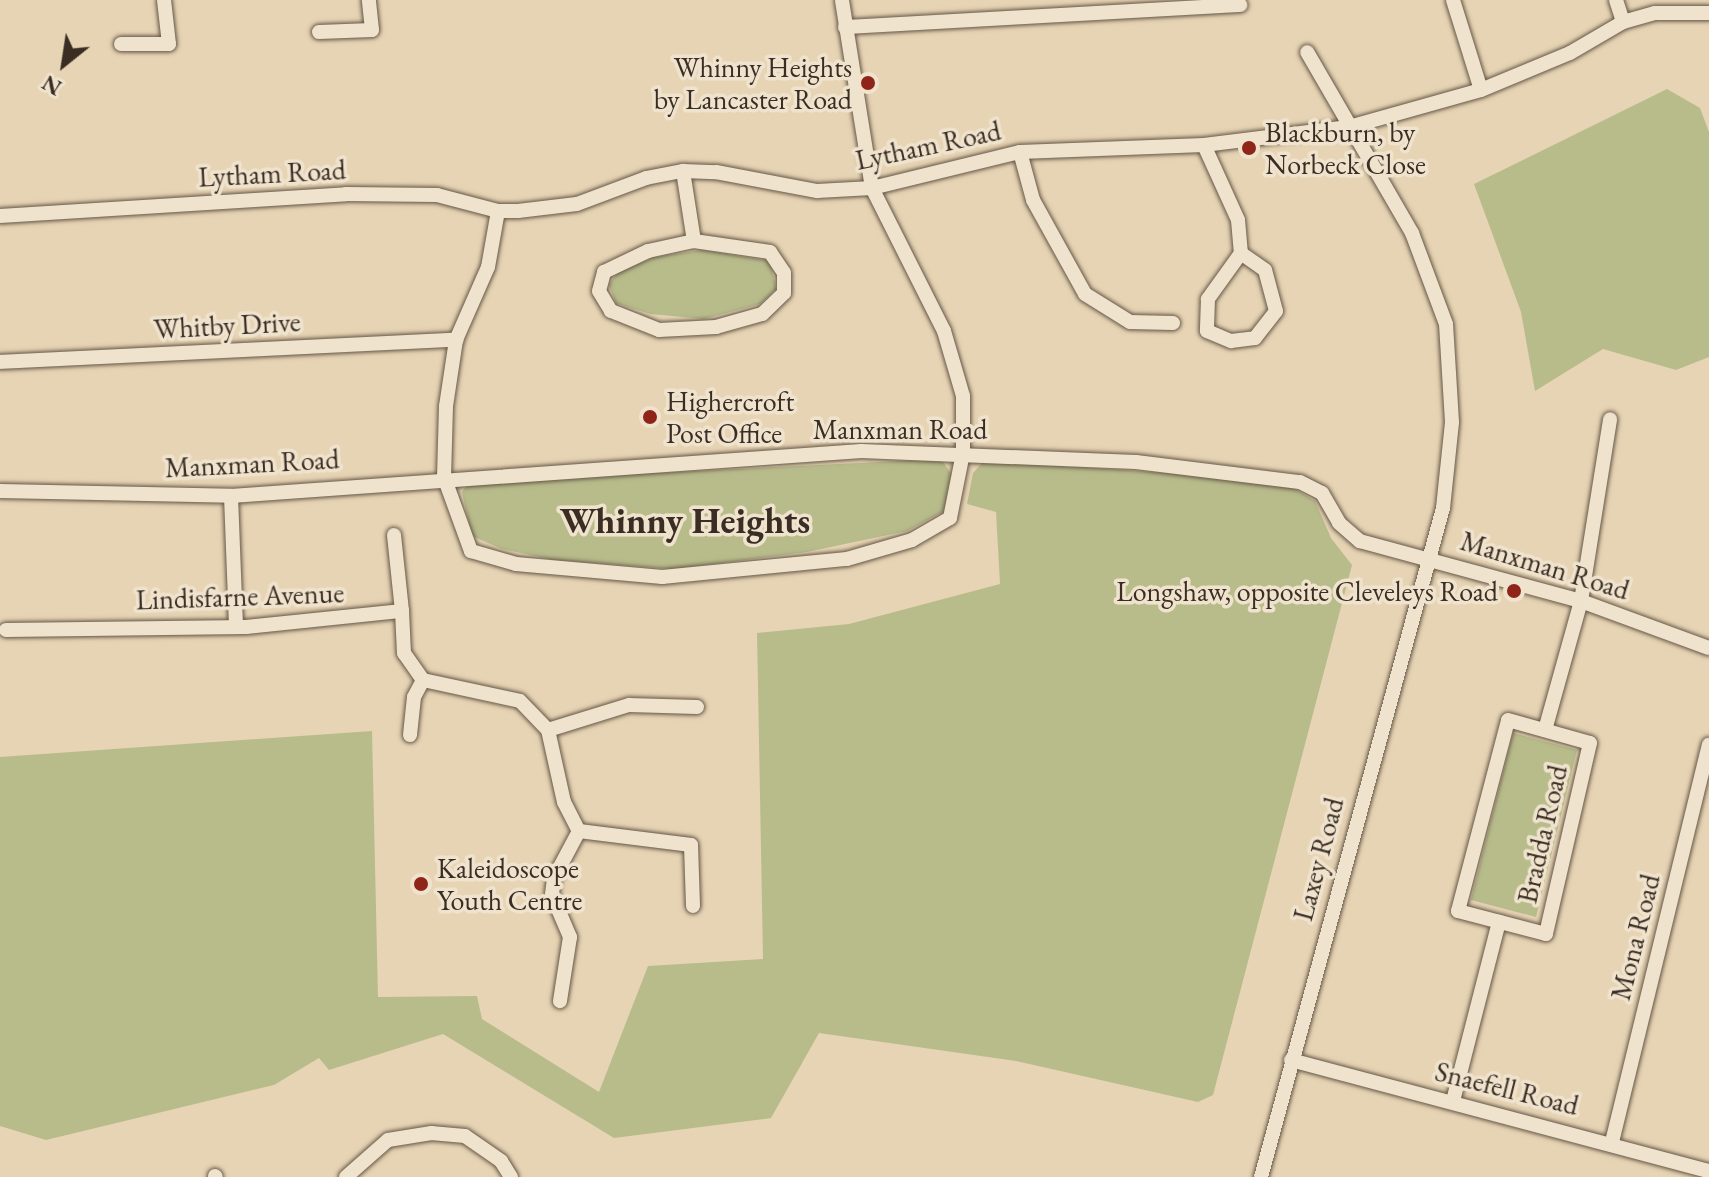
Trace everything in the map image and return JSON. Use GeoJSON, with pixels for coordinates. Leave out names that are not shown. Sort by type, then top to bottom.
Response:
{"type":"FeatureCollection","features":[{"type":"Feature","properties":{"kind":"street"},"geometry":{"type":"LineString","coordinates":[[121,44],[169,44],[164,0]]}},
{"type":"Feature","properties":{"kind":"street"},"geometry":{"type":"LineString","coordinates":[[319,32],[372,30],[369,0]]}},
{"type":"Feature","properties":{"kind":"street"},"geometry":{"type":"LineString","coordinates":[[498,211],[488,267],[456,340],[446,406],[444,477],[471,551],[516,564],[662,577],[847,559],[912,540],[950,518],[963,453],[963,396],[944,331],[872,188],[842,0]]}},
{"type":"Feature","properties":{"kind":"street"},"geometry":{"type":"LineString","coordinates":[[1453,0],[1481,90]]}},
{"type":"Feature","properties":{"kind":"street"},"geometry":{"type":"LineString","coordinates":[[1616,0],[1623,22]]}},
{"type":"Feature","properties":{"kind":"street"},"geometry":{"type":"LineString","coordinates":[[845,27],[1240,5]]}},
{"type":"Feature","properties":{"kind":"street","name":"Lytham Road"},"geometry":{"type":"LineString","coordinates":[[0,216],[346,194],[437,195],[498,211],[577,204],[646,178],[683,171],[716,172],[817,191],[872,188],[1020,152],[1204,145],[1349,127],[1481,90],[1570,53],[1623,22],[1655,13],[1709,13]]}},
{"type":"Feature","properties":{"kind":"street","name":"Laxey Road"},"geometry":{"type":"LineString","coordinates":[[1261,1177],[1427,556],[1443,508],[1452,422],[1446,324],[1412,233],[1307,52]]}},
{"type":"Feature","properties":{"kind":"street"},"geometry":{"type":"LineString","coordinates":[[1204,145],[1238,220],[1241,253],[1208,299],[1207,331],[1231,341],[1255,338],[1276,311],[1265,270],[1241,253]]}},
{"type":"Feature","properties":{"kind":"street"},"geometry":{"type":"LineString","coordinates":[[1020,152],[1033,200],[1085,294],[1130,322],[1173,323]]}},
{"type":"Feature","properties":{"kind":"street"},"geometry":{"type":"LineString","coordinates":[[683,171],[694,241]]}},
{"type":"Feature","properties":{"kind":"street"},"geometry":{"type":"LineString","coordinates":[[694,241],[770,252],[784,273],[784,293],[762,314],[716,327],[659,330],[611,311],[599,291],[604,272],[648,251],[694,241]]}},
{"type":"Feature","properties":{"kind":"street","name":"Whitby Drive"},"geometry":{"type":"LineString","coordinates":[[0,362],[456,340]]}},
{"type":"Feature","properties":{"kind":"street","name":"Bradda Road"},"geometry":{"type":"LineString","coordinates":[[1545,730],[1581,601],[1610,419]]}},
{"type":"Feature","properties":{"kind":"street","name":"Manxman Road"},"geometry":{"type":"LineString","coordinates":[[0,491],[231,496],[444,477],[861,451],[1136,462],[1300,482],[1322,493],[1339,523],[1360,541],[1427,556],[1581,601],[1709,648]]}},
{"type":"Feature","properties":{"kind":"street"},"geometry":{"type":"LineString","coordinates":[[231,496],[236,627]]}},
{"type":"Feature","properties":{"kind":"street"},"geometry":{"type":"LineString","coordinates":[[394,535],[404,653],[423,680],[520,701],[548,730],[564,802],[579,831]]}},
{"type":"Feature","properties":{"kind":"street","name":"Lindisfarne Avenue"},"geometry":{"type":"LineString","coordinates":[[6,630],[236,627],[402,611]]}},
{"type":"Feature","properties":{"kind":"street"},"geometry":{"type":"LineString","coordinates":[[410,735],[414,697],[423,680]]}},
{"type":"Feature","properties":{"kind":"street"},"geometry":{"type":"LineString","coordinates":[[548,730],[629,705],[697,707]]}},
{"type":"Feature","properties":{"kind":"street","name":"Bradda Road"},"geometry":{"type":"LineString","coordinates":[[1508,720],[1545,730],[1590,743],[1546,934],[1458,911],[1508,720]]}},
{"type":"Feature","properties":{"kind":"street","name":"Mona Road"},"geometry":{"type":"LineString","coordinates":[[1612,1142],[1709,745]]}},
{"type":"Feature","properties":{"kind":"street"},"geometry":{"type":"LineString","coordinates":[[579,831],[691,845],[693,906]]}},
{"type":"Feature","properties":{"kind":"street"},"geometry":{"type":"LineString","coordinates":[[560,1001],[570,937],[552,895],[554,878],[579,831]]}},
{"type":"Feature","properties":{"kind":"street","name":"Bradda Road"},"geometry":{"type":"LineString","coordinates":[[1453,1101],[1499,922]]}},
{"type":"Feature","properties":{"kind":"street","name":"Snaefell Road"},"geometry":{"type":"LineString","coordinates":[[1291,1060],[1612,1142],[1709,1171]]}},
{"type":"Feature","properties":{"kind":"street"},"geometry":{"type":"LineString","coordinates":[[346,1177],[388,1140],[431,1133],[465,1136],[501,1161],[511,1177]]}},
{"type":"Feature","properties":{"kind":"green space"},"geometry":{"type":"Polygon","coordinates":[[[1667,89],[1700,108],[1709,132],[1709,357],[1676,370],[1603,349],[1535,391],[1521,312],[1474,184],[1667,89]]]}},
{"type":"Feature","properties":{"kind":"green space"},"geometry":{"type":"Polygon","coordinates":[[[702,250],[770,261],[776,289],[760,304],[704,319],[650,314],[616,303],[609,285],[618,272],[655,257],[702,250]]]}},
{"type":"Feature","properties":{"kind":"green space"},"geometry":{"type":"Polygon","coordinates":[[[941,459],[952,475],[946,510],[907,531],[807,552],[674,569],[554,560],[502,549],[472,536],[462,492],[469,482],[941,459]]]}},
{"type":"Feature","properties":{"kind":"green space"},"geometry":{"type":"Polygon","coordinates":[[[984,461],[1197,475],[1293,488],[1315,501],[1331,538],[1352,565],[1213,1095],[1198,1102],[1016,1061],[819,1033],[771,1118],[614,1138],[443,1034],[329,1070],[319,1058],[274,1085],[46,1140],[0,1126],[0,757],[372,731],[378,997],[477,996],[482,1019],[599,1092],[648,966],[763,959],[757,633],[849,624],[1000,584],[996,512],[967,504],[973,473],[984,461]]]}},
{"type":"Feature","properties":{"kind":"green space"},"geometry":{"type":"Polygon","coordinates":[[[1513,733],[1577,750],[1536,917],[1471,900],[1513,733]]]}},
{"type":"Feature","properties":{"kind":"place","name":"Whinny Heights by Lancaster Road"},"geometry":{"type":"Point","coordinates":[868,83]}},
{"type":"Feature","properties":{"kind":"place","name":"Blackburn, by Norbeck Close"},"geometry":{"type":"Point","coordinates":[1249,148]}},
{"type":"Feature","properties":{"kind":"place","name":"Highercroft Post Office"},"geometry":{"type":"Point","coordinates":[650,417]}},
{"type":"Feature","properties":{"kind":"place","name":"Longshaw, opposite Cleveleys Road"},"geometry":{"type":"Point","coordinates":[1514,591]}},
{"type":"Feature","properties":{"kind":"place","name":"Kaleidoscope Youth Centre"},"geometry":{"type":"Point","coordinates":[421,884]}},
{"type":"Feature","properties":{"kind":"district","name":"Whinny Heights"},"geometry":{"type":"Point","coordinates":[685,521]}}]}
